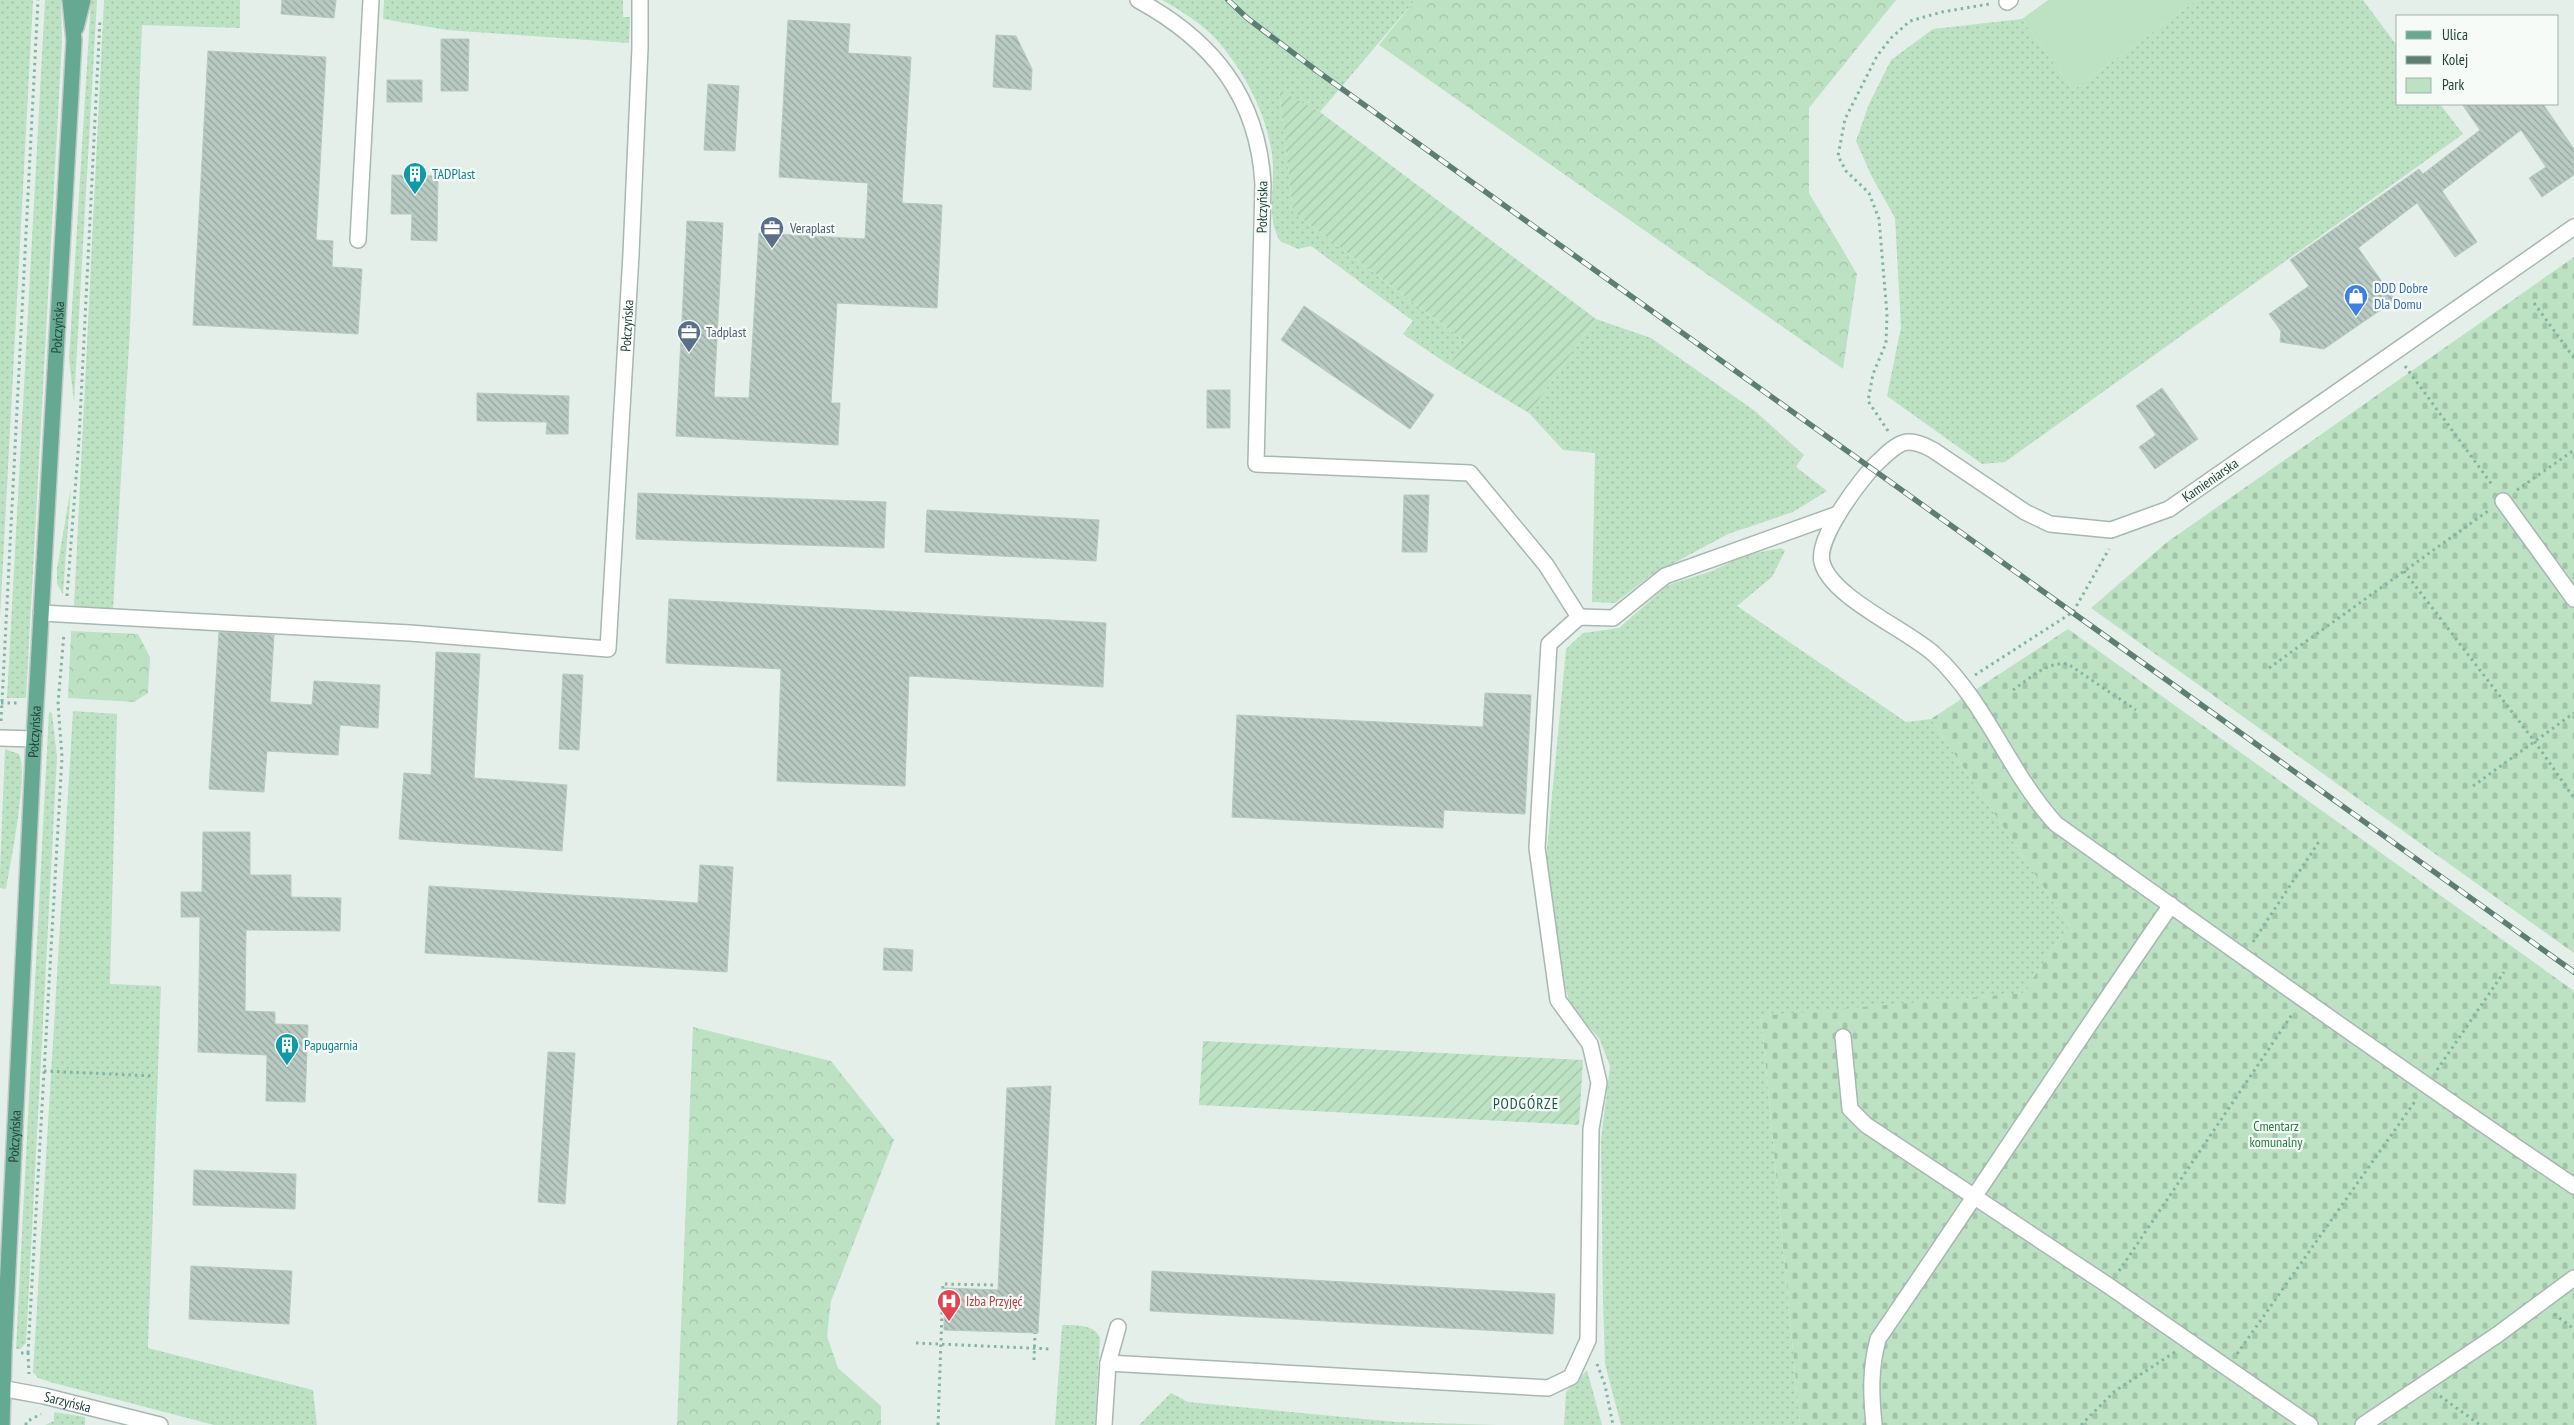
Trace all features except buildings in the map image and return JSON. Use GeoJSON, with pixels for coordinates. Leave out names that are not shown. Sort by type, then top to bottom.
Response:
{"type":"FeatureCollection","features":[{"type":"Feature","properties":{"kind":"main road","name":"Połczyńska"},"geometry":{"type":"LineString","coordinates":[[2,1425],[2,1389],[34,739],[74,40],[70,0]]}},
{"type":"Feature","properties":{"kind":"main road","name":"Połczyńska"},"geometry":{"type":"LineString","coordinates":[[74,40],[83,0]]}},
{"type":"Feature","properties":{"kind":"street"},"geometry":{"type":"LineString","coordinates":[[358,240],[371,0]]}},
{"type":"Feature","properties":{"kind":"street","name":"Połczyńska"},"geometry":{"type":"LineString","coordinates":[[65,614],[410,633],[608,649],[631,254],[640,48],[640,0]]}},
{"type":"Feature","properties":{"kind":"street","name":"Połczyńska"},"geometry":{"type":"LineString","coordinates":[[1138,0],[1165,15],[1192,36],[1219,64],[1240,97],[1258,139],[1263,184],[1256,464],[1470,473],[1546,565],[1579,617]]}},
{"type":"Feature","properties":{"kind":"street","name":"Kamieniarska"},"geometry":{"type":"LineString","coordinates":[[1897,444],[1905,441],[1919,442],[2025,512],[2050,524],[2111,530],[2169,509],[2574,227]]}},
{"type":"Feature","properties":{"kind":"street"},"geometry":{"type":"LineString","coordinates":[[1897,444],[1872,468],[1838,514],[1824,542],[1821,561],[1832,583],[1934,654],[1975,704],[2036,803],[2056,824],[2244,956],[2301,1000],[2574,1186]]}},
{"type":"Feature","properties":{"kind":"street"},"geometry":{"type":"LineString","coordinates":[[2503,501],[2574,599]]}},
{"type":"Feature","properties":{"kind":"street"},"geometry":{"type":"LineString","coordinates":[[1108,1363],[1548,1388],[1571,1377],[1588,1340],[1591,1130],[1600,1083],[1590,1044],[1558,1000],[1536,848],[1549,644],[1579,617],[1614,618],[1665,576],[1838,514]]}},
{"type":"Feature","properties":{"kind":"street"},"geometry":{"type":"LineString","coordinates":[[41,613],[65,614]]}},
{"type":"Feature","properties":{"kind":"street"},"geometry":{"type":"LineString","coordinates":[[0,738],[34,739]]}},
{"type":"Feature","properties":{"kind":"street"},"geometry":{"type":"LineString","coordinates":[[1874,1425],[1870,1382],[1872,1360],[1878,1339],[1975,1198],[2073,1046],[2171,905]]}},
{"type":"Feature","properties":{"kind":"street"},"geometry":{"type":"LineString","coordinates":[[1843,1037],[1850,1109],[1866,1125],[2109,1286],[2310,1425]]}},
{"type":"Feature","properties":{"kind":"street"},"geometry":{"type":"LineString","coordinates":[[2363,1425],[2497,1335],[2574,1278]]}},
{"type":"Feature","properties":{"kind":"street"},"geometry":{"type":"LineString","coordinates":[[1104,1425],[1108,1363],[1118,1327]]}},
{"type":"Feature","properties":{"kind":"street","name":"Sarzyńska"},"geometry":{"type":"LineString","coordinates":[[2,1389],[160,1425]]}},
{"type":"Feature","properties":{"kind":"path"},"geometry":{"type":"LineString","coordinates":[[0,727],[38,0]]}},
{"type":"Feature","properties":{"kind":"path"},"geometry":{"type":"LineString","coordinates":[[1897,444],[1868,401],[1873,374],[1886,343],[1887,314],[1879,219],[1869,193],[1846,171],[1838,156],[1845,119],[1877,56],[1891,38],[1910,21],[1942,12],[2008,1]]}},
{"type":"Feature","properties":{"kind":"path"},"geometry":{"type":"LineString","coordinates":[[32,1380],[28,1372],[28,1353],[62,757],[58,704],[79,439],[100,10]]}},
{"type":"Feature","properties":{"kind":"path"},"geometry":{"type":"LineString","coordinates":[[2534,303],[2574,358]]}},
{"type":"Feature","properties":{"kind":"path"},"geometry":{"type":"LineString","coordinates":[[2401,362],[2503,501]]}},
{"type":"Feature","properties":{"kind":"path"},"geometry":{"type":"LineString","coordinates":[[2269,668],[2574,450]]}},
{"type":"Feature","properties":{"kind":"path"},"geometry":{"type":"LineString","coordinates":[[1960,685],[2073,612],[2113,543]]}},
{"type":"Feature","properties":{"kind":"path"},"geometry":{"type":"LineString","coordinates":[[2404,571],[2535,742],[2574,798]]}},
{"type":"Feature","properties":{"kind":"path"},"geometry":{"type":"LineString","coordinates":[[2013,690],[2044,669],[2055,664],[2068,664],[2136,710]]}},
{"type":"Feature","properties":{"kind":"path"},"geometry":{"type":"LineString","coordinates":[[2473,786],[2574,713]]}},
{"type":"Feature","properties":{"kind":"path"},"geometry":{"type":"LineString","coordinates":[[2244,956],[2320,840]]}},
{"type":"Feature","properties":{"kind":"path"},"geometry":{"type":"LineString","coordinates":[[2228,1367],[2504,972]]}},
{"type":"Feature","properties":{"kind":"path"},"geometry":{"type":"LineString","coordinates":[[2109,1286],[2301,1000]]}},
{"type":"Feature","properties":{"kind":"path"},"geometry":{"type":"LineString","coordinates":[[44,1071],[154,1076]]}},
{"type":"Feature","properties":{"kind":"path"},"geometry":{"type":"LineString","coordinates":[[938,1425],[943,1284],[994,1285]]}},
{"type":"Feature","properties":{"kind":"path"},"geometry":{"type":"LineString","coordinates":[[1034,1360],[1035,1333]]}},
{"type":"Feature","properties":{"kind":"path"},"geometry":{"type":"LineString","coordinates":[[1588,1340],[1605,1385],[1613,1425]]}},
{"type":"Feature","properties":{"kind":"path"},"geometry":{"type":"LineString","coordinates":[[2081,1425],[2114,1391],[2190,1342]]}},
{"type":"Feature","properties":{"kind":"path"},"geometry":{"type":"LineString","coordinates":[[916,1343],[1051,1349]]}},
{"type":"Feature","properties":{"kind":"path"},"geometry":{"type":"LineString","coordinates":[[4,1352],[28,1353]]}},
{"type":"Feature","properties":{"kind":"path"},"geometry":{"type":"LineString","coordinates":[[2423,1384],[2480,1425]]}},
{"type":"Feature","properties":{"kind":"path"},"geometry":{"type":"LineString","coordinates":[[26,1425],[26,1422],[44,1413],[44,1406]]}},
{"type":"Feature","properties":{"kind":"green space"},"geometry":{"type":"Polygon","coordinates":[[[0,0],[33,0],[0,618],[0,0]]]}},
{"type":"Feature","properties":{"kind":"green space"},"geometry":{"type":"Polygon","coordinates":[[[45,0],[61,0],[62,41],[26,698],[7,698],[45,0]]]}},
{"type":"Feature","properties":{"kind":"green space"},"geometry":{"type":"Polygon","coordinates":[[[91,0],[97,0],[74,403],[69,358],[91,0]]]}},
{"type":"Feature","properties":{"kind":"green space"},"geometry":{"type":"Polygon","coordinates":[[[104,0],[240,0],[240,28],[142,25],[130,330],[113,609],[74,606],[104,0]]]}},
{"type":"Feature","properties":{"kind":"green space"},"geometry":{"type":"Polygon","coordinates":[[[384,0],[623,0],[623,17],[630,17],[629,43],[447,30],[383,19],[384,0]]]}},
{"type":"Feature","properties":{"kind":"green space"},"geometry":{"type":"Polygon","coordinates":[[[1162,0],[1415,0],[1320,112],[1279,91],[1293,212],[1467,343],[1449,365],[1403,334],[1413,321],[1311,246],[1298,249],[1280,241],[1276,233],[1272,214],[1273,166],[1271,149],[1262,114],[1254,97],[1246,81],[1215,38],[1190,17],[1162,0]]]}},
{"type":"Feature","properties":{"kind":"green space"},"geometry":{"type":"Polygon","coordinates":[[[1415,0],[1896,0],[1809,108],[1809,193],[1857,274],[1843,369],[1379,45],[1415,0]]]}},
{"type":"Feature","properties":{"kind":"green space"},"geometry":{"type":"Polygon","coordinates":[[[2048,0],[2197,0],[2073,90],[2022,19],[2048,0]]]}},
{"type":"Feature","properties":{"kind":"green space"},"geometry":{"type":"Polygon","coordinates":[[[2197,0],[2363,0],[2396,44],[2396,105],[2441,105],[2463,134],[2005,462],[1982,464],[1887,396],[1901,327],[1895,218],[1871,175],[1856,141],[1869,104],[1891,60],[1933,29],[2022,19],[2073,90],[2197,0]]]}},
{"type":"Feature","properties":{"kind":"green space"},"geometry":{"type":"Polygon","coordinates":[[[1279,90],[1320,112],[1596,319],[1529,413],[1449,365],[1466,342],[1293,212],[1279,90]]]}},
{"type":"Feature","properties":{"kind":"green space"},"geometry":{"type":"Polygon","coordinates":[[[2574,257],[2574,953],[2091,608],[2166,543],[2574,257]]]}},
{"type":"Feature","properties":{"kind":"green space"},"geometry":{"type":"Polygon","coordinates":[[[1596,319],[1651,338],[1755,411],[1804,455],[1796,467],[1827,491],[1793,512],[1728,534],[1650,576],[1615,603],[1592,602],[1595,453],[1563,450],[1529,413],[1596,319]]]}},
{"type":"Feature","properties":{"kind":"green space"},"geometry":{"type":"Polygon","coordinates":[[[71,487],[63,594],[57,584],[57,569],[71,487]]]}},
{"type":"Feature","properties":{"kind":"green space"},"geometry":{"type":"Polygon","coordinates":[[[1781,548],[1785,551],[1772,577],[1737,606],[1906,722],[1931,719],[2069,925],[2023,993],[1761,1017],[1800,1425],[1621,1425],[1605,1364],[1603,1301],[1601,1140],[1610,1066],[1599,1038],[1572,1009],[1557,962],[1546,859],[1566,649],[1583,633],[1619,628],[1668,585],[1712,571],[1745,555],[1781,548]]]}},
{"type":"Feature","properties":{"kind":"green space","name":"Cmentarz komunalny"},"geometry":{"type":"Polygon","coordinates":[[[2068,629],[2574,991],[2574,1425],[1800,1425],[1761,1016],[2023,993],[2069,925],[1931,719],[2068,629]]]}},
{"type":"Feature","properties":{"kind":"green space"},"geometry":{"type":"Polygon","coordinates":[[[71,631],[138,634],[150,657],[148,693],[134,702],[68,698],[71,631]]]}},
{"type":"Feature","properties":{"kind":"green space"},"geometry":{"type":"Polygon","coordinates":[[[73,711],[117,714],[110,984],[161,986],[148,1348],[313,1390],[317,1425],[214,1425],[50,1382],[38,1378],[33,1372],[73,711]]]}},
{"type":"Feature","properties":{"kind":"green space"},"geometry":{"type":"Polygon","coordinates":[[[49,712],[52,713],[57,757],[26,1343],[20,1349],[16,1349],[49,712]]]}},
{"type":"Feature","properties":{"kind":"green space"},"geometry":{"type":"Polygon","coordinates":[[[5,749],[19,754],[22,779],[18,819],[6,889],[0,888],[5,749]]]}},
{"type":"Feature","properties":{"kind":"green space"},"geometry":{"type":"Polygon","coordinates":[[[693,1027],[831,1061],[894,1140],[831,1301],[827,1336],[838,1368],[881,1406],[881,1425],[677,1425],[693,1027]]]}},
{"type":"Feature","properties":{"kind":"green space"},"geometry":{"type":"Polygon","coordinates":[[[1203,1041],[1583,1060],[1579,1125],[1199,1105],[1203,1041]]]}},
{"type":"Feature","properties":{"kind":"green space"},"geometry":{"type":"Polygon","coordinates":[[[1062,1325],[1078,1325],[1089,1328],[1094,1330],[1100,1338],[1095,1425],[1055,1425],[1062,1325]]]}},
{"type":"Feature","properties":{"kind":"green space"},"geometry":{"type":"Polygon","coordinates":[[[1587,1370],[1602,1425],[1564,1425],[1566,1392],[1587,1370]]]}},
{"type":"Feature","properties":{"kind":"green space"},"geometry":{"type":"Polygon","coordinates":[[[1171,1393],[1188,1402],[1396,1422],[1498,1425],[1139,1425],[1171,1393]]]}},
{"type":"Feature","properties":{"kind":"green space"},"geometry":{"type":"Polygon","coordinates":[[[54,1412],[85,1417],[85,1425],[45,1425],[54,1421],[54,1412]]]}},
{"type":"Feature","properties":{"kind":"railway"},"geometry":{"type":"LineString","coordinates":[[1228,0],[1247,18],[1317,71],[2574,972]]}},
{"type":"Feature","properties":{"kind":"place","name":"TADPlast"},"geometry":{"type":"Point","coordinates":[415,195]}},
{"type":"Feature","properties":{"kind":"place","name":"Veraplast"},"geometry":{"type":"Point","coordinates":[772,249]}},
{"type":"Feature","properties":{"kind":"place","name":"DDD Dobre Dla Domu"},"geometry":{"type":"Point","coordinates":[2356,317]}},
{"type":"Feature","properties":{"kind":"place","name":"Tadplast"},"geometry":{"type":"Point","coordinates":[689,353]}},
{"type":"Feature","properties":{"kind":"place","name":"Papugarnia"},"geometry":{"type":"Point","coordinates":[287,1066]}},
{"type":"Feature","properties":{"kind":"place","name":"Izba Przyjęć"},"geometry":{"type":"Point","coordinates":[949,1322]}},
{"type":"Feature","properties":{"kind":"district","name":"PODGÓRZE"},"geometry":{"type":"Point","coordinates":[1526,1103]}}]}
